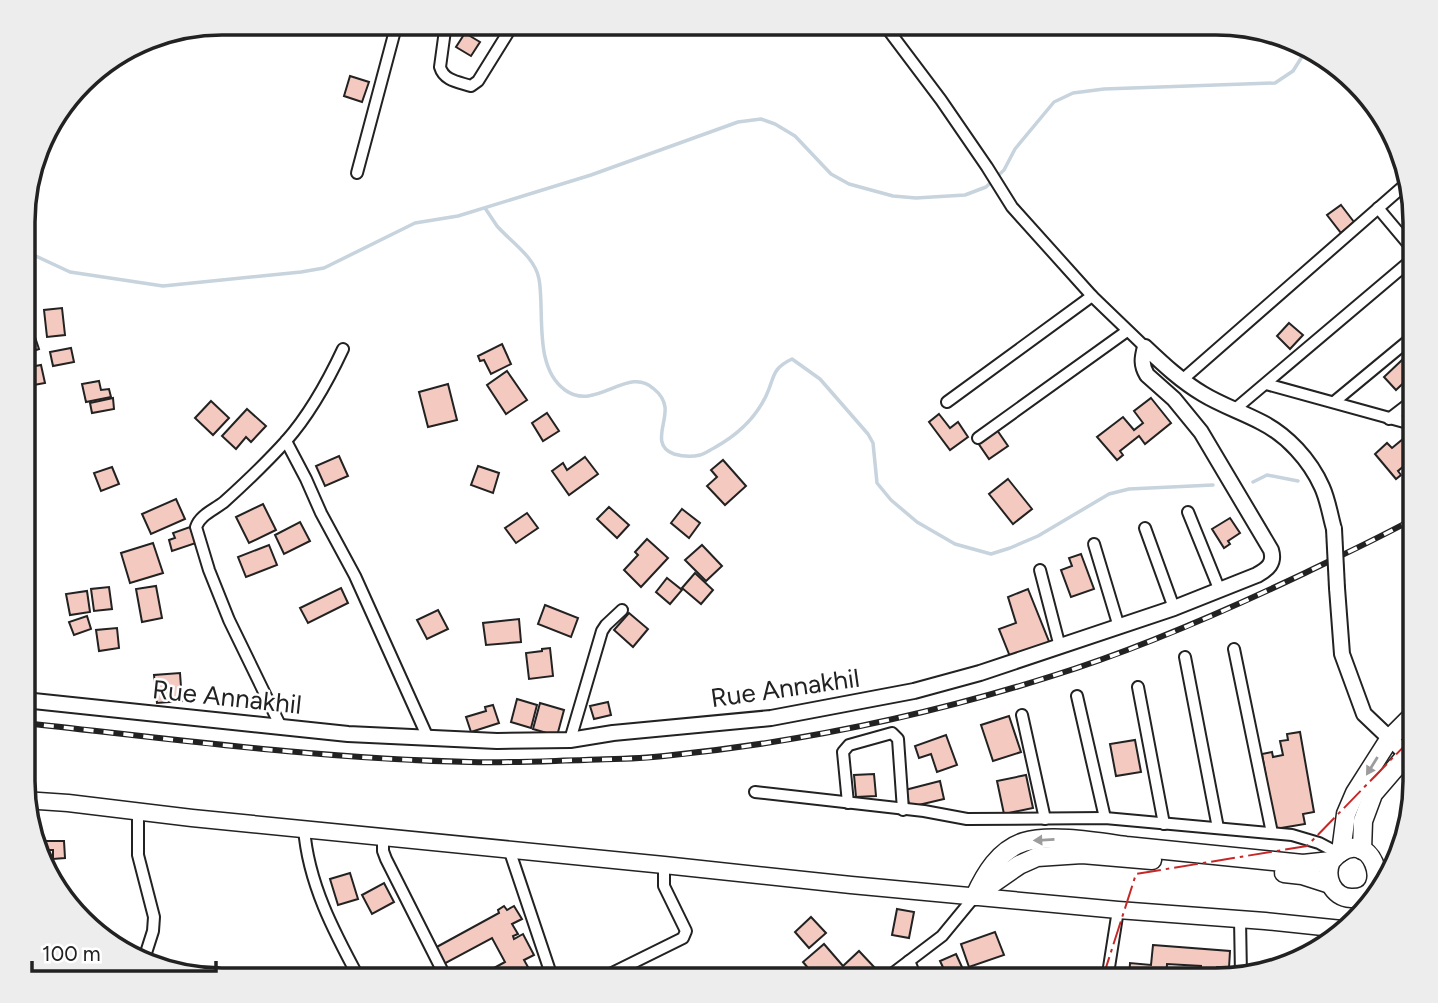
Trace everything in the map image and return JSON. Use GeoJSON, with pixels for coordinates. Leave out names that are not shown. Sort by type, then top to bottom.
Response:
{"type":"FeatureCollection","features":[{"type":"Feature","properties":{"kind":"main road"},"geometry":{"type":"LineString","coordinates":[[1330,884],[1328,872],[1355,793],[1390,738],[1403,725]]}},
{"type":"Feature","properties":{"kind":"main road"},"geometry":{"type":"LineString","coordinates":[[1362,850],[1363,821],[1373,794],[1403,759]]}},
{"type":"Feature","properties":{"kind":"main road"},"geometry":{"type":"LineString","coordinates":[[36,801],[851,885],[1331,928]]}},
{"type":"Feature","properties":{"kind":"main road"},"geometry":{"type":"LineString","coordinates":[[975,896],[989,871],[1006,852],[1022,842],[1039,839],[1085,841],[1303,864],[1354,848],[1371,857],[1381,870]]}},
{"type":"Feature","properties":{"kind":"main road"},"geometry":{"type":"LineString","coordinates":[[975,896],[1019,865],[1037,857],[1082,854],[1302,875],[1330,884],[1340,895],[1347,897],[1364,894]]}},
{"type":"Feature","properties":{"kind":"street"},"geometry":{"type":"LineString","coordinates":[[357,173],[394,35]]}},
{"type":"Feature","properties":{"kind":"street"},"geometry":{"type":"LineString","coordinates":[[445,35],[441,72],[447,78],[471,86],[478,81],[507,35]]}},
{"type":"Feature","properties":{"kind":"street"},"geometry":{"type":"LineString","coordinates":[[892,35],[941,100],[1012,207],[1092,296],[1182,380],[1200,393],[1268,426],[1286,439],[1303,457],[1323,488],[1334,528],[1336,588],[1342,654],[1346,666],[1364,714],[1390,738],[1403,745]]}},
{"type":"Feature","properties":{"kind":"street"},"geometry":{"type":"LineString","coordinates":[[1182,380],[1400,189]]}},
{"type":"Feature","properties":{"kind":"street"},"geometry":{"type":"LineString","coordinates":[[1378,208],[1403,240]]}},
{"type":"Feature","properties":{"kind":"street"},"geometry":{"type":"LineString","coordinates":[[1234,410],[1403,265]]}},
{"type":"Feature","properties":{"kind":"street"},"geometry":{"type":"LineString","coordinates":[[947,402],[1092,296]]}},
{"type":"Feature","properties":{"kind":"street"},"geometry":{"type":"LineString","coordinates":[[978,438],[1127,331]]}},
{"type":"Feature","properties":{"kind":"street"},"geometry":{"type":"LineString","coordinates":[[1334,402],[1403,345]]}},
{"type":"Feature","properties":{"kind":"street","name":"Rue Annakhil"},"geometry":{"type":"LineString","coordinates":[[35,701],[348,734],[498,741],[570,740],[613,733],[771,718],[880,699],[980,673],[1220,591],[1266,570],[1271,564],[1273,555],[1201,432],[1188,414],[1147,375],[1142,357],[1144,347]]}},
{"type":"Feature","properties":{"kind":"street"},"geometry":{"type":"LineString","coordinates":[[281,727],[229,620],[209,570],[196,527],[199,520],[221,504],[286,440],[305,417],[343,349]]}},
{"type":"Feature","properties":{"kind":"street"},"geometry":{"type":"LineString","coordinates":[[1266,384],[1403,422]]}},
{"type":"Feature","properties":{"kind":"street"},"geometry":{"type":"LineString","coordinates":[[1389,419],[1403,409]]}},
{"type":"Feature","properties":{"kind":"street"},"geometry":{"type":"LineString","coordinates":[[286,440],[355,576],[428,738]]}},
{"type":"Feature","properties":{"kind":"street"},"geometry":{"type":"LineString","coordinates":[[1188,512],[1220,591]]}},
{"type":"Feature","properties":{"kind":"street"},"geometry":{"type":"LineString","coordinates":[[1145,528],[1174,608]]}},
{"type":"Feature","properties":{"kind":"street"},"geometry":{"type":"LineString","coordinates":[[1094,544],[1119,627]]}},
{"type":"Feature","properties":{"kind":"street"},"geometry":{"type":"LineString","coordinates":[[1040,570],[1060,646]]}},
{"type":"Feature","properties":{"kind":"street"},"geometry":{"type":"LineString","coordinates":[[570,740],[602,631],[622,610]]}},
{"type":"Feature","properties":{"kind":"street"},"geometry":{"type":"LineString","coordinates":[[1234,649],[1272,833]]}},
{"type":"Feature","properties":{"kind":"street"},"geometry":{"type":"LineString","coordinates":[[1185,657],[1218,828]]}},
{"type":"Feature","properties":{"kind":"street"},"geometry":{"type":"LineString","coordinates":[[1138,687],[1164,824]]}},
{"type":"Feature","properties":{"kind":"street"},"geometry":{"type":"LineString","coordinates":[[1077,696],[1105,818]]}},
{"type":"Feature","properties":{"kind":"street"},"geometry":{"type":"LineString","coordinates":[[1022,715],[1045,819]]}},
{"type":"Feature","properties":{"kind":"street"},"geometry":{"type":"LineString","coordinates":[[848,803],[844,749],[849,745],[892,733],[898,738],[903,810]]}},
{"type":"Feature","properties":{"kind":"street"},"geometry":{"type":"LineString","coordinates":[[755,792],[924,811],[967,819],[1105,818],[1292,835],[1319,843],[1336,855]]}},
{"type":"Feature","properties":{"kind":"street"},"geometry":{"type":"LineString","coordinates":[[138,811],[138,855],[155,917],[146,952]]}},
{"type":"Feature","properties":{"kind":"street"},"geometry":{"type":"LineString","coordinates":[[304,828],[310,867],[319,895],[353,968]]}},
{"type":"Feature","properties":{"kind":"street"},"geometry":{"type":"LineString","coordinates":[[383,836],[386,859],[441,968]]}},
{"type":"Feature","properties":{"kind":"street"},"geometry":{"type":"LineString","coordinates":[[509,849],[549,968]]}},
{"type":"Feature","properties":{"kind":"street"},"geometry":{"type":"LineString","coordinates":[[622,968],[683,938],[685,934],[686,931],[664,886],[664,864]]}},
{"type":"Feature","properties":{"kind":"street"},"geometry":{"type":"LineString","coordinates":[[900,968],[942,936],[975,896]]}},
{"type":"Feature","properties":{"kind":"street"},"geometry":{"type":"LineString","coordinates":[[1109,968],[1118,910]]}},
{"type":"Feature","properties":{"kind":"street"},"geometry":{"type":"LineString","coordinates":[[1240,919],[1241,966]]}},
{"type":"Feature","properties":{"kind":"street"},"geometry":{"type":"LineString","coordinates":[[909,961],[912,968]]}},
{"type":"Feature","properties":{"kind":"building"},"geometry":{"type":"Polygon","coordinates":[[[464,35],[480,42],[471,56],[456,47],[464,35]]]}},
{"type":"Feature","properties":{"kind":"building"},"geometry":{"type":"Polygon","coordinates":[[[350,76],[369,82],[362,102],[344,96],[350,76]]]}},
{"type":"Feature","properties":{"kind":"building"},"geometry":{"type":"Polygon","coordinates":[[[1341,205],[1354,222],[1341,233],[1327,215],[1341,205]]]}},
{"type":"Feature","properties":{"kind":"building"},"geometry":{"type":"Polygon","coordinates":[[[62,308],[65,335],[47,337],[44,310],[62,308]]]}},
{"type":"Feature","properties":{"kind":"building"},"geometry":{"type":"Polygon","coordinates":[[[1289,323],[1303,335],[1290,349],[1277,336],[1289,323]]]}},
{"type":"Feature","properties":{"kind":"building"},"geometry":{"type":"Polygon","coordinates":[[[502,344],[511,364],[491,374],[484,360],[480,361],[478,356],[502,344]]]}},
{"type":"Feature","properties":{"kind":"building"},"geometry":{"type":"Polygon","coordinates":[[[71,348],[74,362],[53,366],[50,352],[71,348]]]}},
{"type":"Feature","properties":{"kind":"building"},"geometry":{"type":"Polygon","coordinates":[[[1403,361],[1403,383],[1396,390],[1384,377],[1403,361]]]}},
{"type":"Feature","properties":{"kind":"building"},"geometry":{"type":"Polygon","coordinates":[[[41,365],[45,383],[35,385],[35,366],[41,365]]]}},
{"type":"Feature","properties":{"kind":"building"},"geometry":{"type":"Polygon","coordinates":[[[507,371],[527,400],[506,414],[487,385],[507,371]]]}},
{"type":"Feature","properties":{"kind":"building"},"geometry":{"type":"Polygon","coordinates":[[[99,381],[101,390],[109,389],[111,397],[86,402],[82,384],[99,381]]]}},
{"type":"Feature","properties":{"kind":"building"},"geometry":{"type":"Polygon","coordinates":[[[448,384],[457,420],[428,427],[419,392],[448,384]]]}},
{"type":"Feature","properties":{"kind":"building"},"geometry":{"type":"Polygon","coordinates":[[[113,398],[114,409],[92,413],[90,403],[113,398]]]}},
{"type":"Feature","properties":{"kind":"building"},"geometry":{"type":"Polygon","coordinates":[[[1151,398],[1171,423],[1145,444],[1139,436],[1120,451],[1123,455],[1117,460],[1097,437],[1123,417],[1134,430],[1143,423],[1134,411],[1151,398]]]}},
{"type":"Feature","properties":{"kind":"building"},"geometry":{"type":"Polygon","coordinates":[[[211,401],[229,418],[213,435],[195,418],[211,401]]]}},
{"type":"Feature","properties":{"kind":"building"},"geometry":{"type":"Polygon","coordinates":[[[247,409],[266,426],[251,442],[246,437],[236,449],[222,436],[247,409]]]}},
{"type":"Feature","properties":{"kind":"building"},"geometry":{"type":"Polygon","coordinates":[[[547,413],[559,431],[543,441],[532,423],[547,413]]]}},
{"type":"Feature","properties":{"kind":"building"},"geometry":{"type":"Polygon","coordinates":[[[939,414],[950,428],[958,422],[968,437],[950,450],[929,422],[939,414]]]}},
{"type":"Feature","properties":{"kind":"building"},"geometry":{"type":"Polygon","coordinates":[[[997,430],[1008,446],[989,459],[978,443],[997,430]]]}},
{"type":"Feature","properties":{"kind":"building"},"geometry":{"type":"Polygon","coordinates":[[[1403,439],[1403,467],[1398,471],[1401,475],[1396,479],[1375,454],[1387,443],[1392,448],[1403,439]]]}},
{"type":"Feature","properties":{"kind":"building"},"geometry":{"type":"Polygon","coordinates":[[[339,456],[348,476],[325,486],[316,466],[339,456]]]}},
{"type":"Feature","properties":{"kind":"building"},"geometry":{"type":"Polygon","coordinates":[[[585,457],[598,474],[569,495],[552,471],[563,463],[567,470],[585,457]]]}},
{"type":"Feature","properties":{"kind":"building"},"geometry":{"type":"Polygon","coordinates":[[[723,460],[746,486],[725,505],[707,486],[717,477],[711,470],[723,460]]]}},
{"type":"Feature","properties":{"kind":"building"},"geometry":{"type":"Polygon","coordinates":[[[478,466],[499,473],[493,493],[471,485],[478,466]]]}},
{"type":"Feature","properties":{"kind":"building"},"geometry":{"type":"Polygon","coordinates":[[[112,467],[119,484],[101,491],[94,473],[112,467]]]}},
{"type":"Feature","properties":{"kind":"building"},"geometry":{"type":"Polygon","coordinates":[[[1008,479],[1032,509],[1013,524],[989,494],[1008,479]]]}},
{"type":"Feature","properties":{"kind":"building"},"geometry":{"type":"Polygon","coordinates":[[[176,499],[185,519],[151,534],[142,514],[176,499]]]}},
{"type":"Feature","properties":{"kind":"building"},"geometry":{"type":"Polygon","coordinates":[[[263,504],[276,530],[249,543],[236,517],[263,504]]]}},
{"type":"Feature","properties":{"kind":"building"},"geometry":{"type":"Polygon","coordinates":[[[609,507],[629,525],[617,538],[597,519],[609,507]]]}},
{"type":"Feature","properties":{"kind":"building"},"geometry":{"type":"Polygon","coordinates":[[[682,509],[700,523],[689,538],[671,523],[682,509]]]}},
{"type":"Feature","properties":{"kind":"building"},"geometry":{"type":"Polygon","coordinates":[[[527,513],[538,528],[516,543],[505,528],[527,513]]]}},
{"type":"Feature","properties":{"kind":"building"},"geometry":{"type":"Polygon","coordinates":[[[1230,518],[1240,533],[1228,541],[1230,544],[1224,548],[1212,529],[1230,518]]]}},
{"type":"Feature","properties":{"kind":"building"},"geometry":{"type":"Polygon","coordinates":[[[300,522],[310,541],[284,554],[275,535],[300,522]]]}},
{"type":"Feature","properties":{"kind":"building"},"geometry":{"type":"Polygon","coordinates":[[[190,527],[196,543],[172,551],[169,540],[175,538],[173,533],[190,527]]]}},
{"type":"Feature","properties":{"kind":"building"},"geometry":{"type":"Polygon","coordinates":[[[647,539],[668,558],[641,587],[624,570],[638,555],[635,552],[647,539]]]}},
{"type":"Feature","properties":{"kind":"building"},"geometry":{"type":"Polygon","coordinates":[[[153,543],[163,573],[130,583],[121,553],[153,543]]]}},
{"type":"Feature","properties":{"kind":"building"},"geometry":{"type":"Polygon","coordinates":[[[269,545],[277,565],[246,577],[238,557],[269,545]]]}},
{"type":"Feature","properties":{"kind":"building"},"geometry":{"type":"Polygon","coordinates":[[[702,545],[722,566],[706,581],[685,560],[702,545]]]}},
{"type":"Feature","properties":{"kind":"building"},"geometry":{"type":"Polygon","coordinates":[[[1081,554],[1094,589],[1071,597],[1061,570],[1072,566],[1069,558],[1081,554]]]}},
{"type":"Feature","properties":{"kind":"building"},"geometry":{"type":"Polygon","coordinates":[[[695,573],[713,590],[701,604],[682,588],[695,573]]]}},
{"type":"Feature","properties":{"kind":"building"},"geometry":{"type":"Polygon","coordinates":[[[667,578],[682,590],[670,604],[656,592],[667,578]]]}},
{"type":"Feature","properties":{"kind":"building"},"geometry":{"type":"Polygon","coordinates":[[[156,586],[162,618],[142,622],[136,589],[156,586]]]}},
{"type":"Feature","properties":{"kind":"building"},"geometry":{"type":"Polygon","coordinates":[[[109,587],[112,609],[94,611],[91,589],[109,587]]]}},
{"type":"Feature","properties":{"kind":"building"},"geometry":{"type":"Polygon","coordinates":[[[341,588],[348,603],[308,623],[300,608],[341,588]]]}},
{"type":"Feature","properties":{"kind":"building"},"geometry":{"type":"Polygon","coordinates":[[[1028,589],[1050,644],[1011,659],[999,629],[1016,623],[1008,597],[1028,589]]]}},
{"type":"Feature","properties":{"kind":"building"},"geometry":{"type":"Polygon","coordinates":[[[87,591],[90,612],[70,615],[66,594],[87,591]]]}},
{"type":"Feature","properties":{"kind":"building"},"geometry":{"type":"Polygon","coordinates":[[[545,605],[578,618],[571,637],[538,624],[545,605]]]}},
{"type":"Feature","properties":{"kind":"building"},"geometry":{"type":"Polygon","coordinates":[[[438,610],[448,629],[427,639],[417,620],[438,610]]]}},
{"type":"Feature","properties":{"kind":"building"},"geometry":{"type":"Polygon","coordinates":[[[629,613],[648,629],[633,647],[614,630],[629,613]]]}},
{"type":"Feature","properties":{"kind":"building"},"geometry":{"type":"Polygon","coordinates":[[[87,616],[91,629],[74,635],[69,622],[87,616]]]}},
{"type":"Feature","properties":{"kind":"building"},"geometry":{"type":"Polygon","coordinates":[[[519,619],[521,642],[486,645],[483,623],[519,619]]]}},
{"type":"Feature","properties":{"kind":"building"},"geometry":{"type":"Polygon","coordinates":[[[117,628],[119,648],[99,651],[96,630],[117,628]]]}},
{"type":"Feature","properties":{"kind":"building"},"geometry":{"type":"Polygon","coordinates":[[[550,648],[553,676],[529,679],[526,653],[550,648]]]}},
{"type":"Feature","properties":{"kind":"building"},"geometry":{"type":"Polygon","coordinates":[[[180,673],[182,701],[157,703],[154,675],[180,673]]]}},
{"type":"Feature","properties":{"kind":"building"},"geometry":{"type":"Polygon","coordinates":[[[517,699],[537,705],[531,728],[511,722],[517,699]]]}},
{"type":"Feature","properties":{"kind":"building"},"geometry":{"type":"Polygon","coordinates":[[[608,702],[611,715],[594,719],[590,706],[608,702]]]}},
{"type":"Feature","properties":{"kind":"building"},"geometry":{"type":"Polygon","coordinates":[[[540,703],[564,710],[557,736],[533,729],[540,703]]]}},
{"type":"Feature","properties":{"kind":"building"},"geometry":{"type":"Polygon","coordinates":[[[493,705],[499,723],[471,732],[466,717],[486,711],[485,707],[493,705]]]}},
{"type":"Feature","properties":{"kind":"building"},"geometry":{"type":"Polygon","coordinates":[[[1009,716],[1021,752],[993,761],[981,725],[1009,716]]]}},
{"type":"Feature","properties":{"kind":"building"},"geometry":{"type":"Polygon","coordinates":[[[1300,732],[1314,812],[1303,814],[1305,824],[1275,829],[1262,754],[1272,752],[1273,757],[1283,755],[1280,741],[1288,740],[1287,734],[1300,732]]]}},
{"type":"Feature","properties":{"kind":"building"},"geometry":{"type":"Polygon","coordinates":[[[946,735],[957,765],[937,772],[931,754],[919,758],[915,746],[946,735]]]}},
{"type":"Feature","properties":{"kind":"building"},"geometry":{"type":"Polygon","coordinates":[[[1135,740],[1141,772],[1116,776],[1110,744],[1135,740]]]}},
{"type":"Feature","properties":{"kind":"building"},"geometry":{"type":"Polygon","coordinates":[[[874,774],[876,796],[856,797],[854,775],[874,774]]]}},
{"type":"Feature","properties":{"kind":"building"},"geometry":{"type":"Polygon","coordinates":[[[1026,775],[1033,808],[1004,814],[997,781],[1026,775]]]}},
{"type":"Feature","properties":{"kind":"building"},"geometry":{"type":"Polygon","coordinates":[[[940,781],[944,799],[910,807],[905,790],[940,781]]]}},
{"type":"Feature","properties":{"kind":"building"},"geometry":{"type":"Polygon","coordinates":[[[45,841],[64,841],[65,858],[53,859],[53,850],[49,850],[45,841]]]}},
{"type":"Feature","properties":{"kind":"building"},"geometry":{"type":"Polygon","coordinates":[[[350,873],[358,899],[338,905],[330,879],[350,873]]]}},
{"type":"Feature","properties":{"kind":"building"},"geometry":{"type":"Polygon","coordinates":[[[384,883],[394,902],[372,914],[362,895],[384,883]]]}},
{"type":"Feature","properties":{"kind":"building"},"geometry":{"type":"Polygon","coordinates":[[[504,906],[507,910],[514,906],[522,919],[512,924],[518,934],[513,936],[514,939],[523,934],[534,955],[524,960],[528,967],[494,968],[505,962],[492,938],[442,965],[433,949],[499,913],[498,910],[504,906]]]}},
{"type":"Feature","properties":{"kind":"building"},"geometry":{"type":"Polygon","coordinates":[[[897,909],[914,912],[909,938],[892,935],[897,909]]]}},
{"type":"Feature","properties":{"kind":"building"},"geometry":{"type":"Polygon","coordinates":[[[811,917],[826,933],[809,948],[795,932],[811,917]]]}},
{"type":"Feature","properties":{"kind":"building"},"geometry":{"type":"Polygon","coordinates":[[[995,932],[1004,955],[969,967],[961,944],[995,932]]]}},
{"type":"Feature","properties":{"kind":"building"},"geometry":{"type":"Polygon","coordinates":[[[824,944],[843,966],[859,951],[875,968],[808,968],[803,962],[824,944]]]}},
{"type":"Feature","properties":{"kind":"building"},"geometry":{"type":"Polygon","coordinates":[[[1153,945],[1230,951],[1229,967],[1201,968],[1167,964],[1167,968],[1130,968],[1130,963],[1151,965],[1153,945]]]}},
{"type":"Feature","properties":{"kind":"building"},"geometry":{"type":"Polygon","coordinates":[[[956,954],[962,968],[943,968],[940,961],[956,954]]]}},
{"type":"Feature","properties":{"kind":"waterway"},"geometry":{"type":"LineString","coordinates":[[35,256],[70,272],[163,286],[324,268],[415,223],[458,216],[591,175],[738,122],[761,119],[795,136],[831,174],[849,184],[893,196],[916,198],[965,195],[986,187],[1004,170],[1015,149],[1054,102],[1073,93],[1104,89],[1275,83],[1293,71],[1302,56]]}},
{"type":"Feature","properties":{"kind":"waterway"},"geometry":{"type":"LineString","coordinates":[[485,208],[497,226],[528,257],[537,271],[541,292],[544,353],[555,380],[565,390],[577,396],[588,396],[633,382],[644,383],[654,389],[665,407],[663,446],[674,454],[702,454],[737,432],[762,404],[780,366],[792,359],[820,379],[868,434],[873,443],[877,483],[891,500],[917,522],[955,544],[991,554],[1038,536],[1109,494],[1129,489],[1213,485]]}},
{"type":"Feature","properties":{"kind":"waterway"},"geometry":{"type":"LineString","coordinates":[[1253,482],[1267,475],[1298,481]]}},
{"type":"Feature","properties":{"kind":"railway"},"geometry":{"type":"LineString","coordinates":[[35,724],[302,753],[470,762],[644,758],[762,744],[957,704],[1084,665],[1149,642],[1243,602],[1403,524]]}},
{"type":"Feature","properties":{"kind":"power"},"geometry":{"type":"LineString","coordinates":[[1106,968],[1136,874],[1307,846],[1403,747]]}}]}
